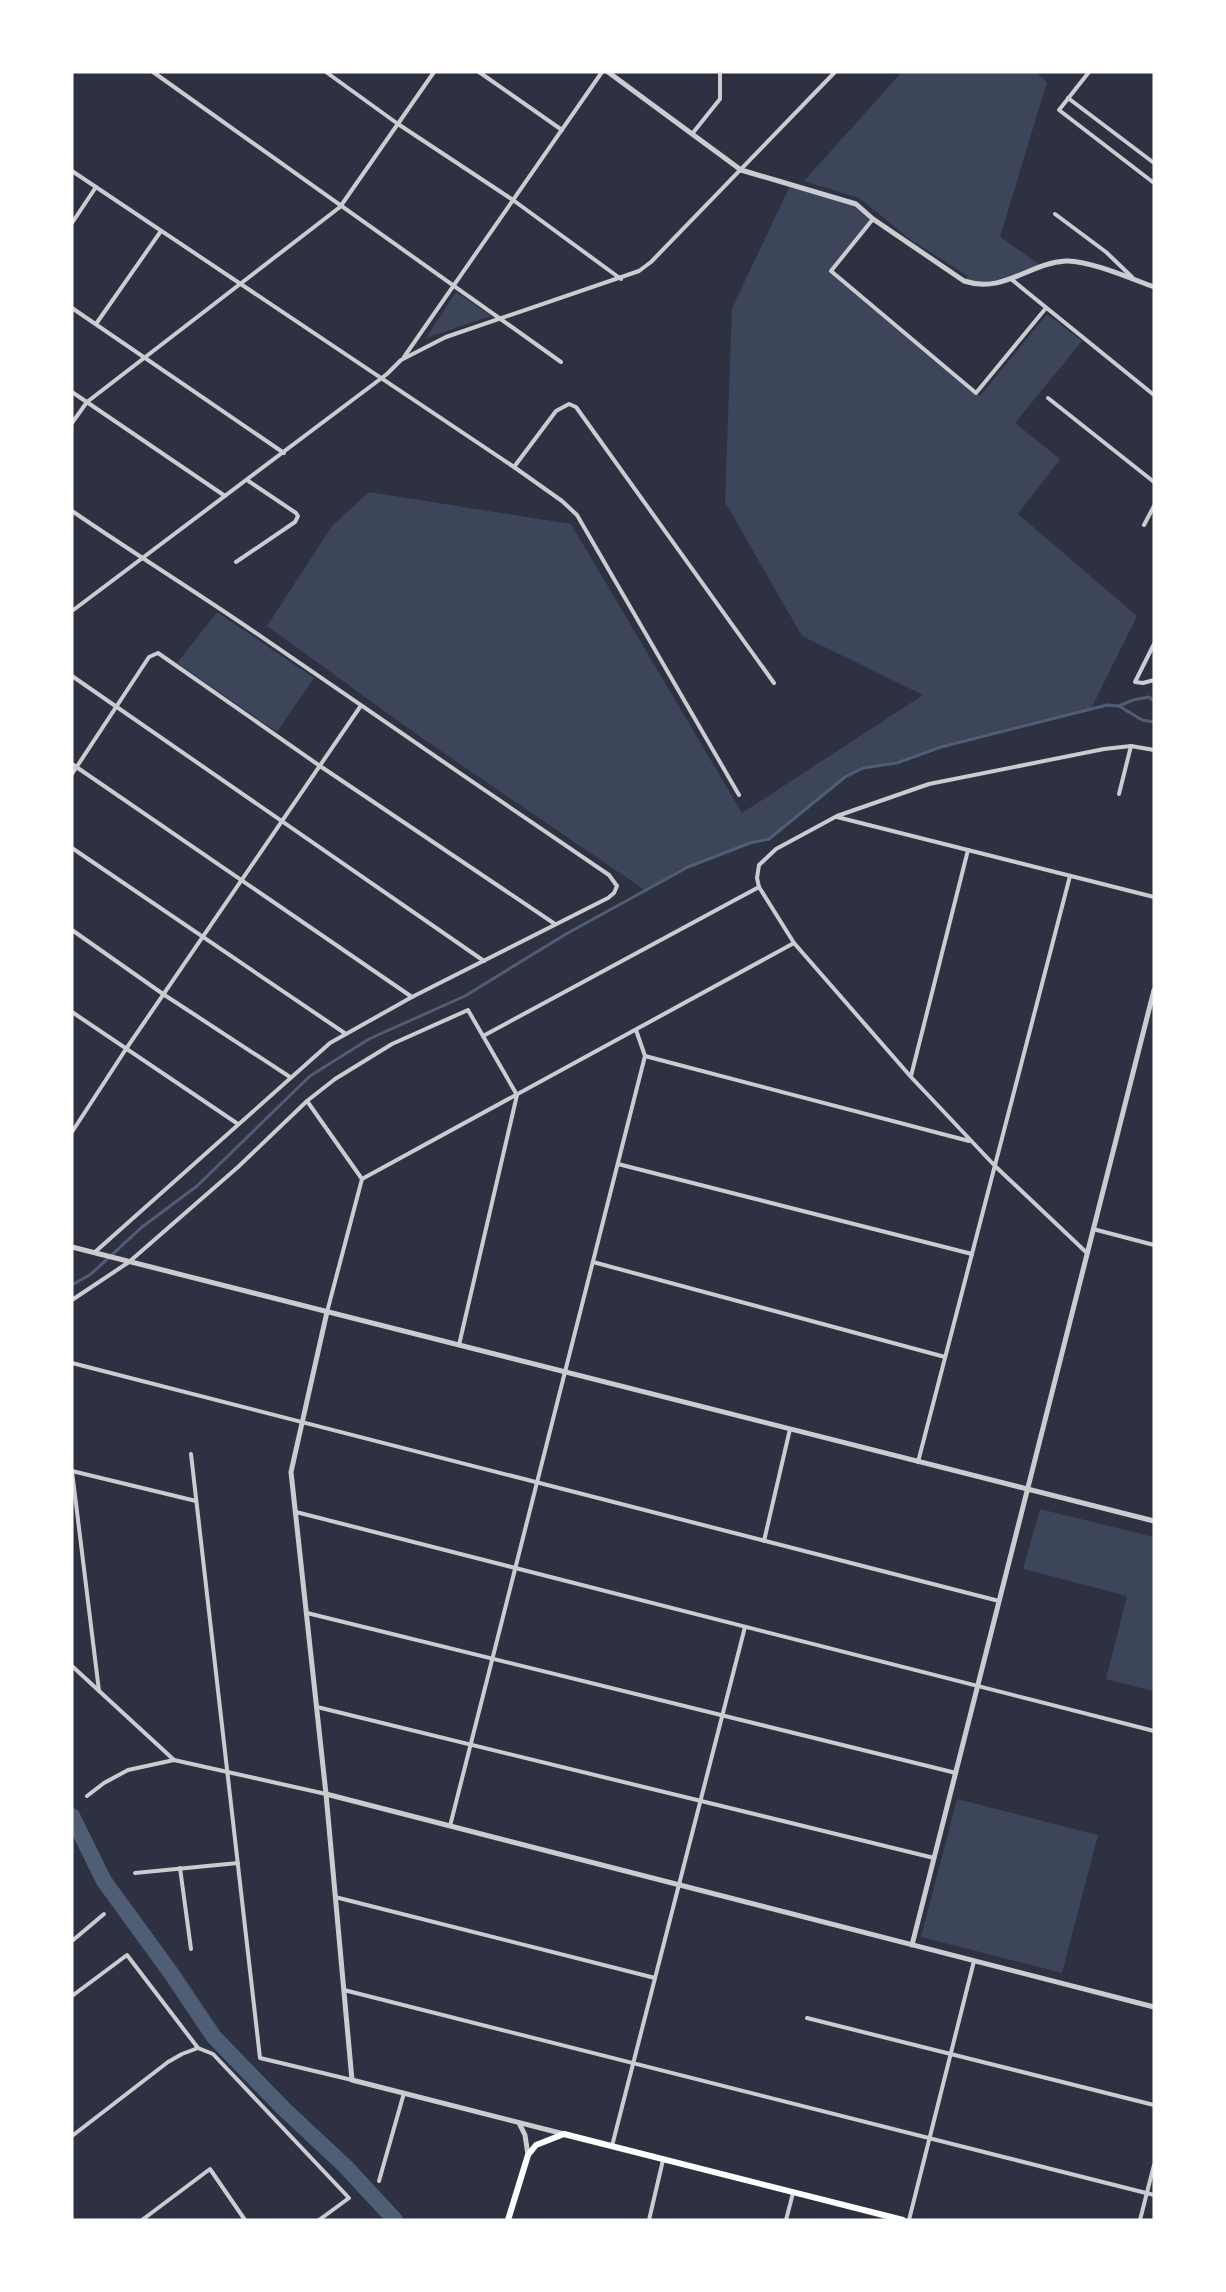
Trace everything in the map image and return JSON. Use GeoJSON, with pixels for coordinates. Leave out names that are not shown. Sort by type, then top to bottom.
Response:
{"type":"FeatureCollection","features":[{"type":"Feature","properties":{"kind":"main road"},"geometry":{"type":"LineString","coordinates":[[508,2220],[528,2155],[536,2145],[564,2134],[903,2220]]}},
{"type":"Feature","properties":{"kind":"street"},"geometry":{"type":"LineString","coordinates":[[153,72],[561,363]]}},
{"type":"Feature","properties":{"kind":"street"},"geometry":{"type":"LineString","coordinates":[[326,72],[398,124],[513,200],[621,279]]}},
{"type":"Feature","properties":{"kind":"street"},"geometry":{"type":"LineString","coordinates":[[72,423],[87,402],[340,207],[434,72]]}},
{"type":"Feature","properties":{"kind":"street"},"geometry":{"type":"LineString","coordinates":[[480,72],[562,130]]}},
{"type":"Feature","properties":{"kind":"street"},"geometry":{"type":"LineString","coordinates":[[72,611],[381,379],[401,360],[602,72]]}},
{"type":"Feature","properties":{"kind":"street"},"geometry":{"type":"LineString","coordinates":[[608,72],[741,170],[856,204],[873,219],[964,282],[990,285],[1051,264],[1068,261],[1154,287]]}},
{"type":"Feature","properties":{"kind":"street"},"geometry":{"type":"LineString","coordinates":[[692,134],[720,99],[720,72]]}},
{"type":"Feature","properties":{"kind":"street"},"geometry":{"type":"LineString","coordinates":[[401,360],[446,337],[639,271],[651,262],[835,72]]}},
{"type":"Feature","properties":{"kind":"street"},"geometry":{"type":"LineString","coordinates":[[1089,72],[1059,110],[1154,183]]}},
{"type":"Feature","properties":{"kind":"street"},"geometry":{"type":"LineString","coordinates":[[1068,98],[1153,160]]}},
{"type":"Feature","properties":{"kind":"street"},"geometry":{"type":"LineString","coordinates":[[72,171],[514,467],[562,501],[577,515],[739,795]]}},
{"type":"Feature","properties":{"kind":"street"},"geometry":{"type":"LineString","coordinates":[[72,224],[96,187]]}},
{"type":"Feature","properties":{"kind":"street"},"geometry":{"type":"LineString","coordinates":[[1055,214],[1106,252],[1134,280]]}},
{"type":"Feature","properties":{"kind":"street"},"geometry":{"type":"LineString","coordinates":[[873,219],[831,271],[976,393],[1046,308]]}},
{"type":"Feature","properties":{"kind":"street"},"geometry":{"type":"LineString","coordinates":[[96,324],[160,231]]}},
{"type":"Feature","properties":{"kind":"street"},"geometry":{"type":"LineString","coordinates":[[1011,279],[1154,395]]}},
{"type":"Feature","properties":{"kind":"street"},"geometry":{"type":"LineString","coordinates":[[72,308],[284,453]]}},
{"type":"Feature","properties":{"kind":"street"},"geometry":{"type":"LineString","coordinates":[[72,392],[225,497]]}},
{"type":"Feature","properties":{"kind":"street"},"geometry":{"type":"LineString","coordinates":[[1048,399],[1154,482]]}},
{"type":"Feature","properties":{"kind":"street"},"geometry":{"type":"LineString","coordinates":[[514,467],[556,411],[569,404],[583,414],[774,683]]}},
{"type":"Feature","properties":{"kind":"street"},"geometry":{"type":"LineString","coordinates":[[236,562],[297,520],[296,513],[247,480]]}},
{"type":"Feature","properties":{"kind":"street"},"geometry":{"type":"LineString","coordinates":[[1144,525],[1154,506]]}},
{"type":"Feature","properties":{"kind":"street"},"geometry":{"type":"LineString","coordinates":[[72,511],[141,559],[252,630],[360,707],[609,875],[617,886],[608,898],[412,997],[330,1043],[97,1253]]}},
{"type":"Feature","properties":{"kind":"street"},"geometry":{"type":"LineString","coordinates":[[1154,644],[1135,682],[1143,683],[1154,680]]}},
{"type":"Feature","properties":{"kind":"street"},"geometry":{"type":"LineString","coordinates":[[72,774],[74,766],[150,657],[158,653],[320,766],[555,924]]}},
{"type":"Feature","properties":{"kind":"street"},"geometry":{"type":"LineString","coordinates":[[72,676],[484,961]]}},
{"type":"Feature","properties":{"kind":"street"},"geometry":{"type":"LineString","coordinates":[[72,1132],[163,994],[360,707]]}},
{"type":"Feature","properties":{"kind":"street"},"geometry":{"type":"LineString","coordinates":[[1087,1253],[995,1166],[911,1077],[794,943],[759,887],[757,878],[759,865],[776,849],[837,816],[929,784],[1104,749],[1131,746],[1154,750]]}},
{"type":"Feature","properties":{"kind":"street"},"geometry":{"type":"LineString","coordinates":[[1119,794],[1131,746]]}},
{"type":"Feature","properties":{"kind":"street"},"geometry":{"type":"LineString","coordinates":[[74,766],[412,997]]}},
{"type":"Feature","properties":{"kind":"street"},"geometry":{"type":"LineString","coordinates":[[837,816],[1154,897]]}},
{"type":"Feature","properties":{"kind":"street"},"geometry":{"type":"LineString","coordinates":[[72,848],[346,1034]]}},
{"type":"Feature","properties":{"kind":"street"},"geometry":{"type":"LineString","coordinates":[[911,1077],[968,850]]}},
{"type":"Feature","properties":{"kind":"street"},"geometry":{"type":"LineString","coordinates":[[918,1462],[1070,876]]}},
{"type":"Feature","properties":{"kind":"street"},"geometry":{"type":"LineString","coordinates":[[483,1036],[759,887]]}},
{"type":"Feature","properties":{"kind":"street"},"geometry":{"type":"LineString","coordinates":[[72,930],[163,994],[290,1077]]}},
{"type":"Feature","properties":{"kind":"street"},"geometry":{"type":"LineString","coordinates":[[352,2080],[326,1794],[291,1472],[327,1312],[362,1179],[794,943]]}},
{"type":"Feature","properties":{"kind":"street"},"geometry":{"type":"LineString","coordinates":[[912,1945],[1154,991]]}},
{"type":"Feature","properties":{"kind":"street"},"geometry":{"type":"LineString","coordinates":[[72,1300],[129,1262],[238,1167],[307,1101],[335,1079],[393,1044],[468,1010],[517,1095],[459,1345]]}},
{"type":"Feature","properties":{"kind":"street"},"geometry":{"type":"LineString","coordinates":[[72,1012],[238,1125]]}},
{"type":"Feature","properties":{"kind":"street"},"geometry":{"type":"LineString","coordinates":[[450,1826],[645,1056],[636,1030]]}},
{"type":"Feature","properties":{"kind":"street"},"geometry":{"type":"LineString","coordinates":[[645,1056],[972,1142]]}},
{"type":"Feature","properties":{"kind":"street"},"geometry":{"type":"LineString","coordinates":[[307,1101],[362,1179]]}},
{"type":"Feature","properties":{"kind":"street"},"geometry":{"type":"LineString","coordinates":[[618,1164],[972,1254]]}},
{"type":"Feature","properties":{"kind":"street"},"geometry":{"type":"LineString","coordinates":[[1093,1229],[1154,1245]]}},
{"type":"Feature","properties":{"kind":"street"},"geometry":{"type":"LineString","coordinates":[[72,1246],[1154,1521]]}},
{"type":"Feature","properties":{"kind":"street"},"geometry":{"type":"LineString","coordinates":[[593,1262],[945,1357]]}},
{"type":"Feature","properties":{"kind":"street"},"geometry":{"type":"LineString","coordinates":[[72,1363],[999,1601]]}},
{"type":"Feature","properties":{"kind":"street"},"geometry":{"type":"LineString","coordinates":[[764,1541],[790,1429]]}},
{"type":"Feature","properties":{"kind":"street"},"geometry":{"type":"LineString","coordinates":[[191,1454],[260,2058],[564,2134]]}},
{"type":"Feature","properties":{"kind":"street"},"geometry":{"type":"LineString","coordinates":[[99,1691],[72,1471],[196,1501]]}},
{"type":"Feature","properties":{"kind":"street"},"geometry":{"type":"LineString","coordinates":[[295,1512],[1154,1731]]}},
{"type":"Feature","properties":{"kind":"street"},"geometry":{"type":"LineString","coordinates":[[306,1613],[956,1773]]}},
{"type":"Feature","properties":{"kind":"street"},"geometry":{"type":"LineString","coordinates":[[612,2146],[745,1628]]}},
{"type":"Feature","properties":{"kind":"street"},"geometry":{"type":"LineString","coordinates":[[72,1666],[174,1760]]}},
{"type":"Feature","properties":{"kind":"street"},"geometry":{"type":"LineString","coordinates":[[317,1707],[934,1858]]}},
{"type":"Feature","properties":{"kind":"street"},"geometry":{"type":"LineString","coordinates":[[87,1796],[104,1783],[128,1770],[174,1760],[326,1794],[1154,2007]]}},
{"type":"Feature","properties":{"kind":"street"},"geometry":{"type":"LineString","coordinates":[[135,1873],[238,1863]]}},
{"type":"Feature","properties":{"kind":"street"},"geometry":{"type":"LineString","coordinates":[[180,1868],[191,1949]]}},
{"type":"Feature","properties":{"kind":"street"},"geometry":{"type":"LineString","coordinates":[[335,1897],[655,1978]]}},
{"type":"Feature","properties":{"kind":"street"},"geometry":{"type":"LineString","coordinates":[[72,1941],[104,1914]]}},
{"type":"Feature","properties":{"kind":"street"},"geometry":{"type":"LineString","coordinates":[[72,1996],[127,1955],[198,2048],[213,2054],[350,2198],[319,2220]]}},
{"type":"Feature","properties":{"kind":"street"},"geometry":{"type":"LineString","coordinates":[[909,2220],[974,1961]]}},
{"type":"Feature","properties":{"kind":"street"},"geometry":{"type":"LineString","coordinates":[[344,1990],[1154,2195]]}},
{"type":"Feature","properties":{"kind":"street"},"geometry":{"type":"LineString","coordinates":[[807,2018],[1154,2105]]}},
{"type":"Feature","properties":{"kind":"street"},"geometry":{"type":"LineString","coordinates":[[72,2136],[168,2062],[198,2048]]}},
{"type":"Feature","properties":{"kind":"street"},"geometry":{"type":"LineString","coordinates":[[379,2181],[404,2093]]}},
{"type":"Feature","properties":{"kind":"street"},"geometry":{"type":"LineString","coordinates":[[519,2123],[525,2135],[528,2155]]}},
{"type":"Feature","properties":{"kind":"street"},"geometry":{"type":"LineString","coordinates":[[648,2220],[664,2159]]}},
{"type":"Feature","properties":{"kind":"street"},"geometry":{"type":"LineString","coordinates":[[1140,2220],[1154,2165]]}},
{"type":"Feature","properties":{"kind":"street"},"geometry":{"type":"LineString","coordinates":[[142,2220],[210,2169],[245,2220]]}},
{"type":"Feature","properties":{"kind":"street"},"geometry":{"type":"LineString","coordinates":[[786,2220],[793,2192]]}},
{"type":"Feature","properties":{"kind":"shaded area"},"geometry":{"type":"Polygon","coordinates":[[[902,72],[1036,72],[1047,82],[1000,237],[1040,265],[993,281],[965,281],[968,276],[911,240],[859,198],[804,181],[902,72]]]}},
{"type":"Feature","properties":{"kind":"shaded area"},"geometry":{"type":"Polygon","coordinates":[[[791,184],[856,204],[873,219],[831,271],[980,396],[1047,314],[1082,341],[1015,423],[1060,459],[1018,514],[1137,616],[1091,709],[941,747],[897,763],[863,768],[845,777],[769,839],[750,843],[688,867],[646,891],[419,736],[267,626],[332,526],[369,492],[571,524],[742,813],[923,695],[802,636],[725,502],[732,308],[791,184]]]}},
{"type":"Feature","properties":{"kind":"shaded area"},"geometry":{"type":"Polygon","coordinates":[[[456,292],[491,316],[426,338],[456,292]]]}},
{"type":"Feature","properties":{"kind":"shaded area"},"geometry":{"type":"Polygon","coordinates":[[[217,612],[314,678],[277,732],[177,663],[217,612]]]}},
{"type":"Feature","properties":{"kind":"shaded area"},"geometry":{"type":"Polygon","coordinates":[[[1040,1509],[1154,1537],[1154,1691],[1106,1679],[1127,1596],[1023,1569],[1040,1509]]]}},
{"type":"Feature","properties":{"kind":"shaded area"},"geometry":{"type":"Polygon","coordinates":[[[957,1799],[1098,1835],[1062,1973],[921,1937],[957,1799]]]}},
{"type":"Feature","properties":{"kind":"waterway"},"geometry":{"type":"LineString","coordinates":[[72,1285],[91,1274],[142,1227],[197,1186],[310,1076],[369,1039],[465,996],[566,934],[688,867],[750,843],[769,839],[845,777],[863,768],[897,763],[941,747],[1107,705],[1119,706],[1149,697],[1154,701]]}},
{"type":"Feature","properties":{"kind":"waterway"},"geometry":{"type":"LineString","coordinates":[[1119,706],[1142,720],[1154,722]]}},
{"type":"Feature","properties":{"kind":"waterway"},"geometry":{"type":"LineString","coordinates":[[72,1816],[104,1881],[214,2037],[285,2110],[345,2166],[395,2220]]}}]}
